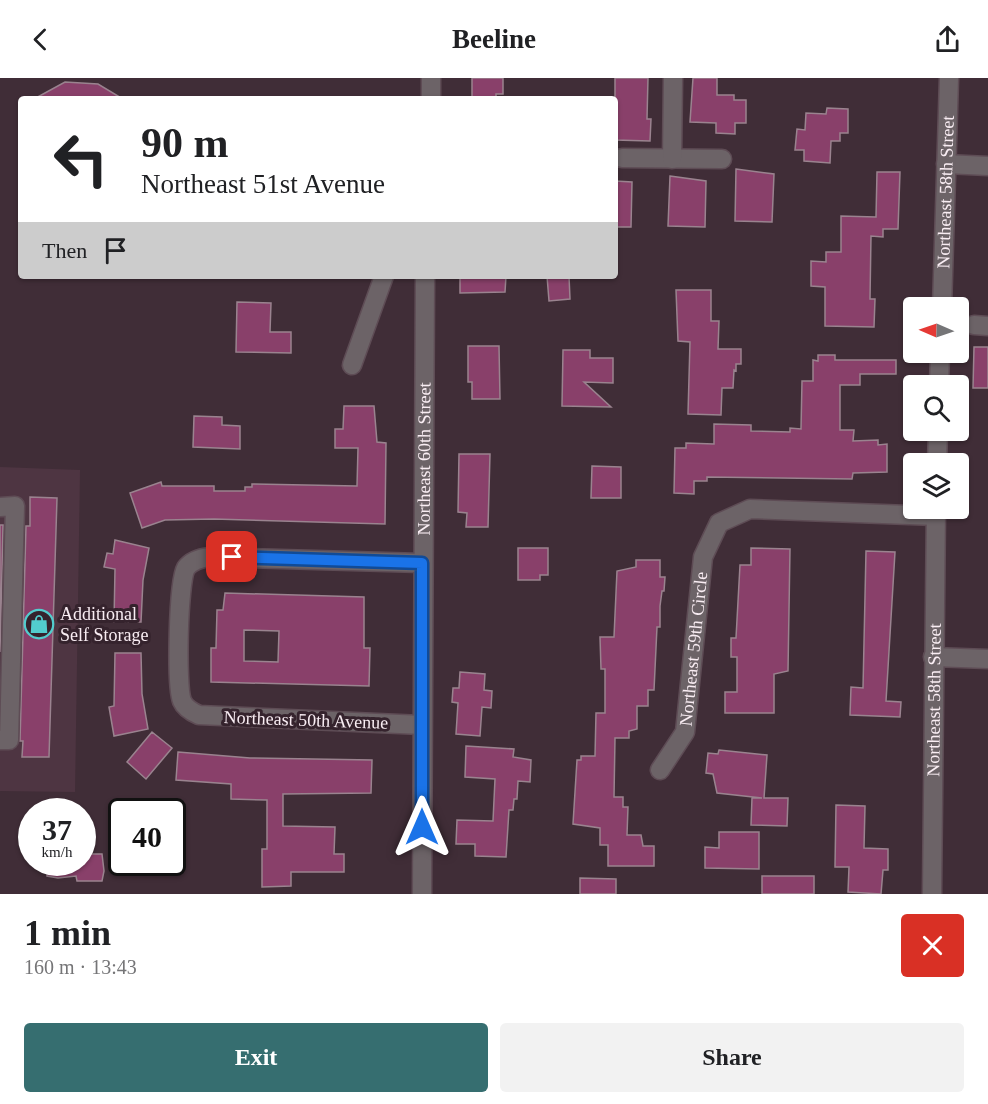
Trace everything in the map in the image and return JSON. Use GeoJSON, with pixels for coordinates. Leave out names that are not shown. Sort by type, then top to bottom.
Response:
{"type":"FeatureCollection","features":[{"type":"Feature","properties":{"kind":"street"},"geometry":{"type":"LineString","coordinates":[[431,96],[432,78]]}},
{"type":"Feature","properties":{"kind":"street"},"geometry":{"type":"LineString","coordinates":[[672,159],[673,78]]}},
{"type":"Feature","properties":{"kind":"street","name":"Northeast 58th Street"},"geometry":{"type":"LineString","coordinates":[[942,297],[949,78]]}},
{"type":"Feature","properties":{"kind":"street"},"geometry":{"type":"LineString","coordinates":[[622,158],[722,159]]}},
{"type":"Feature","properties":{"kind":"street"},"geometry":{"type":"LineString","coordinates":[[946,164],[988,166]]}},
{"type":"Feature","properties":{"kind":"street"},"geometry":{"type":"LineString","coordinates":[[352,366],[383,279]]}},
{"type":"Feature","properties":{"kind":"street","name":"Northeast 60th Street"},"geometry":{"type":"LineString","coordinates":[[422,894],[425,279]]}},
{"type":"Feature","properties":{"kind":"street"},"geometry":{"type":"LineString","coordinates":[[0,507],[15,506],[9,740],[0,740]]}},
{"type":"Feature","properties":{"kind":"street","name":"Northeast 59th Circle"},"geometry":{"type":"LineString","coordinates":[[660,771],[685,732],[703,557],[719,523],[750,509],[903,511]]}},
{"type":"Feature","properties":{"kind":"street","name":"Northeast 58th Street"},"geometry":{"type":"LineString","coordinates":[[932,894],[936,519]]}},
{"type":"Feature","properties":{"kind":"street","name":"Northeast 50th Avenue"},"geometry":{"type":"LineString","coordinates":[[422,563],[202,557],[189,564],[180,584],[179,680],[182,700],[191,711],[208,717],[422,725]]}},
{"type":"Feature","properties":{"kind":"street"},"geometry":{"type":"LineString","coordinates":[[933,657],[988,659]]}},
{"type":"Feature","properties":{"kind":"shaded area","name":"Additional Self Storage"},"geometry":{"type":"Polygon","coordinates":[[[0,467],[80,470],[75,792],[0,791],[0,467]]]}},
{"type":"Feature","properties":{"kind":"building"},"geometry":{"type":"Polygon","coordinates":[[[472,78],[503,78],[503,94],[472,96],[472,78]]]}},
{"type":"Feature","properties":{"kind":"building"},"geometry":{"type":"Polygon","coordinates":[[[615,78],[648,78],[647,119],[651,119],[650,141],[618,140],[618,96],[615,96],[615,78]]]}},
{"type":"Feature","properties":{"kind":"building"},"geometry":{"type":"Polygon","coordinates":[[[693,78],[717,78],[717,95],[734,95],[734,100],[746,100],[746,123],[735,123],[735,134],[716,133],[716,123],[690,122],[693,78]]]}},
{"type":"Feature","properties":{"kind":"building"},"geometry":{"type":"Polygon","coordinates":[[[65,82],[98,84],[118,96],[39,96],[65,82]]]}},
{"type":"Feature","properties":{"kind":"building"},"geometry":{"type":"Polygon","coordinates":[[[827,108],[848,109],[848,133],[840,133],[840,141],[831,141],[830,163],[804,161],[804,150],[795,150],[797,129],[805,130],[806,113],[826,114],[827,108]]]}},
{"type":"Feature","properties":{"kind":"building"},"geometry":{"type":"Polygon","coordinates":[[[736,169],[774,174],[772,222],[735,221],[736,169]]]}},
{"type":"Feature","properties":{"kind":"building"},"geometry":{"type":"Polygon","coordinates":[[[877,172],[900,172],[898,229],[883,229],[883,237],[871,236],[870,299],[875,299],[874,327],[825,326],[825,287],[811,286],[811,261],[826,262],[826,252],[841,252],[841,216],[876,217],[877,172]]]}},
{"type":"Feature","properties":{"kind":"building"},"geometry":{"type":"Polygon","coordinates":[[[670,176],[706,181],[705,227],[668,226],[670,176]]]}},
{"type":"Feature","properties":{"kind":"building"},"geometry":{"type":"Polygon","coordinates":[[[618,181],[632,182],[631,227],[618,227],[618,181]]]}},
{"type":"Feature","properties":{"kind":"building"},"geometry":{"type":"Polygon","coordinates":[[[460,279],[506,279],[505,292],[460,293],[460,279]]]}},
{"type":"Feature","properties":{"kind":"building"},"geometry":{"type":"Polygon","coordinates":[[[547,279],[569,279],[570,299],[549,301],[547,279]]]}},
{"type":"Feature","properties":{"kind":"building"},"geometry":{"type":"Polygon","coordinates":[[[676,290],[711,290],[711,321],[719,321],[718,349],[741,349],[741,364],[736,364],[736,371],[734,370],[733,388],[722,388],[721,415],[688,414],[690,342],[678,341],[676,290]]]}},
{"type":"Feature","properties":{"kind":"building"},"geometry":{"type":"Polygon","coordinates":[[[237,302],[271,303],[270,332],[291,332],[291,353],[236,352],[237,302]]]}},
{"type":"Feature","properties":{"kind":"building"},"geometry":{"type":"Polygon","coordinates":[[[468,346],[499,346],[500,399],[472,399],[472,382],[468,382],[468,346]]]}},
{"type":"Feature","properties":{"kind":"building"},"geometry":{"type":"Polygon","coordinates":[[[974,347],[988,347],[988,388],[973,388],[974,347]]]}},
{"type":"Feature","properties":{"kind":"building"},"geometry":{"type":"Polygon","coordinates":[[[563,350],[590,350],[590,358],[613,358],[613,383],[584,382],[611,407],[562,406],[563,350]]]}},
{"type":"Feature","properties":{"kind":"building"},"geometry":{"type":"Polygon","coordinates":[[[818,355],[835,355],[835,360],[896,360],[896,374],[860,374],[860,385],[840,385],[840,430],[854,430],[853,441],[878,440],[878,445],[887,444],[887,472],[853,473],[852,479],[707,477],[707,481],[694,481],[694,494],[674,493],[675,448],[686,448],[686,443],[714,444],[714,424],[751,425],[751,431],[790,432],[790,428],[801,429],[802,381],[813,381],[813,360],[818,361],[818,355]]]}},
{"type":"Feature","properties":{"kind":"building"},"geometry":{"type":"Polygon","coordinates":[[[344,406],[374,406],[377,442],[386,443],[385,524],[214,519],[165,520],[142,528],[130,493],[161,482],[162,486],[214,486],[214,491],[245,491],[245,487],[252,487],[252,484],[357,486],[358,448],[335,448],[335,429],[343,429],[344,406]]]}},
{"type":"Feature","properties":{"kind":"building"},"geometry":{"type":"Polygon","coordinates":[[[194,416],[222,417],[222,425],[240,426],[240,449],[193,447],[194,416]]]}},
{"type":"Feature","properties":{"kind":"building"},"geometry":{"type":"Polygon","coordinates":[[[459,454],[490,454],[488,527],[466,527],[467,513],[458,512],[459,454]]]}},
{"type":"Feature","properties":{"kind":"building"},"geometry":{"type":"Polygon","coordinates":[[[592,466],[621,467],[621,498],[591,498],[592,466]]]}},
{"type":"Feature","properties":{"kind":"building"},"geometry":{"type":"Polygon","coordinates":[[[30,497],[57,498],[49,757],[22,757],[23,741],[20,741],[26,526],[30,526],[30,497]]]}},
{"type":"Feature","properties":{"kind":"building"},"geometry":{"type":"Polygon","coordinates":[[[0,525],[3,525],[0,652],[0,525]]]}},
{"type":"Feature","properties":{"kind":"building"},"geometry":{"type":"Polygon","coordinates":[[[115,540],[149,548],[143,580],[141,622],[114,622],[115,569],[104,567],[107,553],[113,554],[115,540]]]}},
{"type":"Feature","properties":{"kind":"building"},"geometry":{"type":"Polygon","coordinates":[[[518,548],[548,548],[548,575],[540,575],[540,580],[518,580],[518,548]]]}},
{"type":"Feature","properties":{"kind":"building"},"geometry":{"type":"Polygon","coordinates":[[[751,548],[790,549],[788,671],[774,674],[774,713],[725,713],[725,692],[737,692],[737,657],[731,657],[731,638],[736,638],[740,565],[751,565],[751,548]]]}},
{"type":"Feature","properties":{"kind":"building"},"geometry":{"type":"Polygon","coordinates":[[[866,551],[895,552],[886,701],[901,702],[900,717],[850,715],[851,687],[863,688],[866,551]]]}},
{"type":"Feature","properties":{"kind":"building"},"geometry":{"type":"Polygon","coordinates":[[[636,560],[660,560],[660,577],[665,577],[664,591],[662,591],[660,606],[660,627],[657,627],[654,690],[648,690],[648,706],[637,706],[637,729],[629,731],[629,738],[615,738],[614,797],[623,797],[623,807],[628,807],[627,835],[641,835],[643,846],[654,846],[654,866],[608,866],[608,845],[600,845],[600,828],[573,824],[577,760],[581,760],[581,756],[595,756],[596,713],[605,713],[605,669],[601,669],[600,637],[614,637],[617,571],[636,567],[636,560]]]}},
{"type":"Feature","properties":{"kind":"building"},"geometry":{"type":"Polygon","coordinates":[[[225,593],[364,597],[364,648],[370,648],[369,686],[211,682],[211,648],[216,648],[217,610],[223,610],[225,593]],[[244,630],[244,661],[278,662],[279,631],[244,630]]]}},
{"type":"Feature","properties":{"kind":"building"},"geometry":{"type":"Polygon","coordinates":[[[115,653],[141,653],[142,694],[148,729],[114,736],[109,707],[114,706],[115,653]]]}},
{"type":"Feature","properties":{"kind":"building"},"geometry":{"type":"Polygon","coordinates":[[[460,672],[485,674],[484,690],[492,691],[491,708],[482,707],[480,736],[456,734],[458,703],[452,702],[453,688],[459,688],[460,672]]]}},
{"type":"Feature","properties":{"kind":"building"},"geometry":{"type":"Polygon","coordinates":[[[152,732],[172,748],[146,779],[127,762],[152,732]]]}},
{"type":"Feature","properties":{"kind":"building"},"geometry":{"type":"Polygon","coordinates":[[[466,746],[514,749],[513,757],[531,760],[530,782],[518,781],[517,799],[514,799],[513,810],[509,810],[506,857],[475,856],[475,844],[456,844],[457,820],[493,821],[495,779],[465,777],[466,746]]]}},
{"type":"Feature","properties":{"kind":"building"},"geometry":{"type":"Polygon","coordinates":[[[719,750],[767,755],[764,798],[788,798],[787,826],[751,825],[752,798],[762,798],[717,793],[713,774],[706,773],[708,753],[718,754],[719,750]]]}},
{"type":"Feature","properties":{"kind":"building"},"geometry":{"type":"Polygon","coordinates":[[[178,752],[250,758],[372,760],[371,793],[283,794],[283,826],[335,827],[334,854],[344,854],[344,872],[291,872],[291,886],[262,887],[262,849],[267,849],[267,800],[231,799],[231,784],[176,780],[178,752]]]}},
{"type":"Feature","properties":{"kind":"building"},"geometry":{"type":"Polygon","coordinates":[[[836,805],[865,806],[864,848],[888,849],[888,870],[883,870],[881,894],[848,892],[849,867],[835,867],[836,805]]]}},
{"type":"Feature","properties":{"kind":"building"},"geometry":{"type":"Polygon","coordinates":[[[719,832],[759,832],[759,869],[705,868],[705,847],[719,848],[719,832]]]}},
{"type":"Feature","properties":{"kind":"building"},"geometry":{"type":"Polygon","coordinates":[[[96,854],[102,854],[104,871],[102,881],[77,881],[76,876],[96,876],[96,854]]]}},
{"type":"Feature","properties":{"kind":"building"},"geometry":{"type":"Polygon","coordinates":[[[47,876],[76,876],[58,878],[47,876]]]}},
{"type":"Feature","properties":{"kind":"building"},"geometry":{"type":"Polygon","coordinates":[[[762,876],[814,876],[814,894],[762,894],[762,876]]]}},
{"type":"Feature","properties":{"kind":"building"},"geometry":{"type":"Polygon","coordinates":[[[580,878],[616,879],[616,894],[580,894],[580,878]]]}},
{"type":"Feature","properties":{"kind":"place","name":"Additional Self Storage"},"geometry":{"type":"Point","coordinates":[39,624]}},
{"type":"Feature","properties":{"kind":"route"},"geometry":{"type":"LineString","coordinates":[[232,557],[422,563],[422,827]]}}]}
